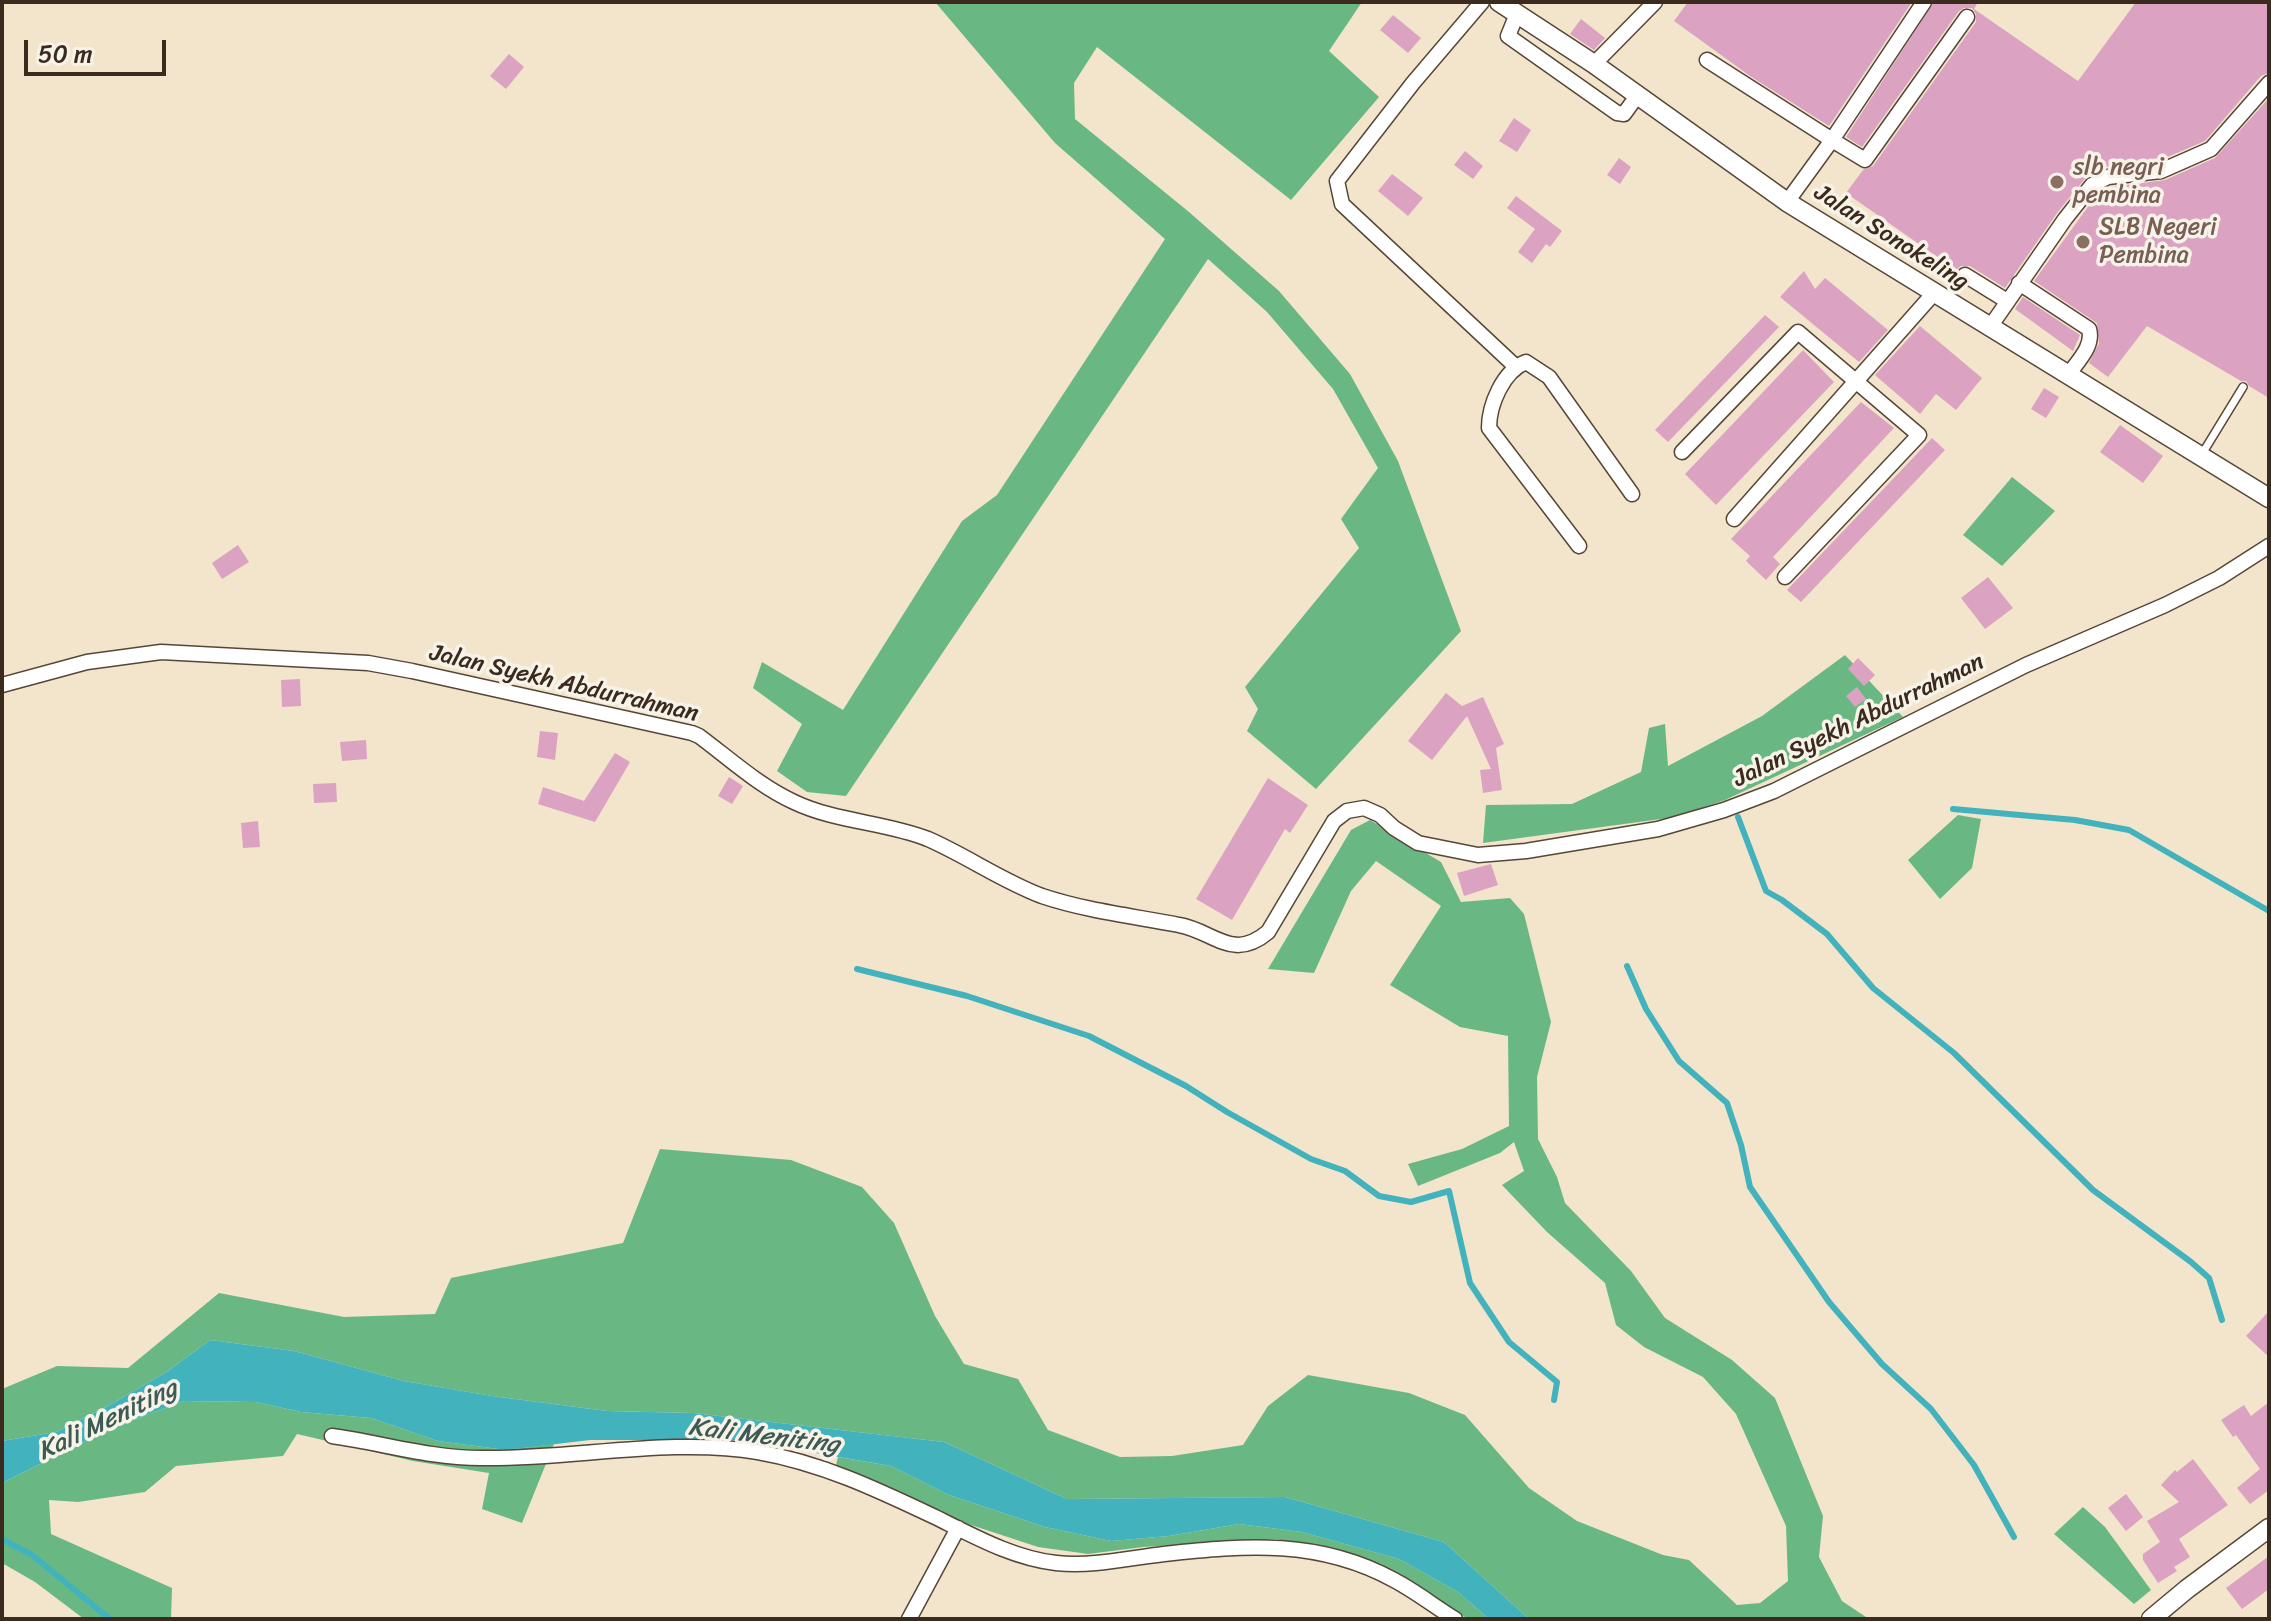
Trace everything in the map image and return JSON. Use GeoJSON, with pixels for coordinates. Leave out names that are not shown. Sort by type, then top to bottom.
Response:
{"type":"FeatureCollection","features":[{"type":"Feature","properties":{"kind":"street"},"geometry":{"type":"LineString","coordinates":[[1482,2],[1413,83],[1337,181],[1342,204],[1515,366]]}},
{"type":"Feature","properties":{"kind":"street","name":"Jalan Sonokeling"},"geometry":{"type":"LineString","coordinates":[[1499,2],[1594,64],[1787,202],[2269,498]]}},
{"type":"Feature","properties":{"kind":"street"},"geometry":{"type":"LineString","coordinates":[[1594,64],[1655,2]]}},
{"type":"Feature","properties":{"kind":"street"},"geometry":{"type":"LineString","coordinates":[[1787,202],[1924,2]]}},
{"type":"Feature","properties":{"kind":"street"},"geometry":{"type":"LineString","coordinates":[[1517,14],[1508,36],[1617,113],[1624,115],[1637,96]]}},
{"type":"Feature","properties":{"kind":"street"},"geometry":{"type":"LineString","coordinates":[[1707,60],[1865,160],[1967,17]]}},
{"type":"Feature","properties":{"kind":"street"},"geometry":{"type":"LineString","coordinates":[[1990,327],[2092,185],[2108,177],[2161,171],[2211,149],[2269,83]]}},
{"type":"Feature","properties":{"kind":"street"},"geometry":{"type":"LineString","coordinates":[[1965,275],[2007,301]]}},
{"type":"Feature","properties":{"kind":"street"},"geometry":{"type":"LineString","coordinates":[[2019,283],[2089,329],[2089,345],[2068,375]]}},
{"type":"Feature","properties":{"kind":"street"},"geometry":{"type":"LineString","coordinates":[[1734,519],[1934,293]]}},
{"type":"Feature","properties":{"kind":"street"},"geometry":{"type":"LineString","coordinates":[[1682,452],[1798,332],[1919,435],[1785,577]]}},
{"type":"Feature","properties":{"kind":"street"},"geometry":{"type":"LineString","coordinates":[[1579,546],[1489,428],[1489,411],[1515,366],[1526,362],[1549,377],[1632,494]]}},
{"type":"Feature","properties":{"kind":"street","name":"Jalan Syekh Abdurrahman"},"geometry":{"type":"LineString","coordinates":[[2,685],[87,662],[161,652],[368,663],[412,671],[692,733],[756,780],[794,802],[826,814],[866,821],[928,839],[1016,885],[1064,903],[1124,917],[1178,924],[1220,942],[1242,945],[1256,941],[1268,932],[1334,821],[1347,811],[1370,809],[1418,843],[1478,855],[1540,849],[1682,822],[1774,791],[1978,688],[2219,578],[2269,546]]}},
{"type":"Feature","properties":{"kind":"street"},"geometry":{"type":"LineString","coordinates":[[332,1436],[408,1451],[479,1458],[672,1448],[755,1451],[834,1471],[1016,1554],[1058,1563],[1259,1546],[1309,1550],[1331,1555],[1392,1579],[1455,1619]]}},
{"type":"Feature","properties":{"kind":"street"},"geometry":{"type":"LineString","coordinates":[[909,1619],[958,1528]]}},
{"type":"Feature","properties":{"kind":"street"},"geometry":{"type":"LineString","coordinates":[[2151,1619],[2269,1528]]}},
{"type":"Feature","properties":{"kind":"lane"},"geometry":{"type":"LineString","coordinates":[[2201,456],[2243,387]]}},
{"type":"Feature","properties":{"kind":"green space"},"geometry":{"type":"Polygon","coordinates":[[[935,2],[1362,2],[1329,51],[1379,97],[1291,200],[1097,47],[1074,83],[1075,119],[1279,291],[1350,374],[1398,461],[1461,631],[1316,789],[1247,731],[1258,709],[1245,687],[1359,548],[1341,519],[1378,468],[1333,389],[1267,312],[1208,259],[846,796],[807,792],[777,771],[802,724],[753,688],[762,662],[843,710],[962,521],[997,495],[1165,239],[1055,143],[935,2]]]}},
{"type":"Feature","properties":{"kind":"green space"},"geometry":{"type":"Polygon","coordinates":[[[2012,477],[2055,511],[2002,566],[1963,535],[2012,477]]]}},
{"type":"Feature","properties":{"kind":"green space"},"geometry":{"type":"Polygon","coordinates":[[[1845,655],[1903,717],[1725,800],[1676,817],[1483,843],[1486,805],[1572,804],[1641,772],[1649,728],[1665,724],[1668,766],[1762,716],[1845,655]]]}},
{"type":"Feature","properties":{"kind":"green space"},"geometry":{"type":"Polygon","coordinates":[[[1958,815],[1981,819],[1972,868],[1940,899],[1908,860],[1958,815]]]}},
{"type":"Feature","properties":{"kind":"green space"},"geometry":{"type":"Polygon","coordinates":[[[1370,820],[1441,862],[1461,902],[1510,898],[1524,914],[1551,1022],[1537,1077],[1538,1139],[1557,1177],[1565,1203],[1631,1271],[1665,1318],[1732,1360],[1775,1398],[1823,1516],[1819,1557],[1842,1601],[1869,1619],[1529,1619],[1444,1542],[1285,1497],[1067,1499],[944,1442],[693,1413],[607,1411],[492,1396],[404,1381],[294,1351],[210,1340],[168,1371],[56,1432],[2,1441],[2,1389],[57,1366],[128,1368],[219,1293],[344,1317],[435,1314],[451,1278],[623,1243],[660,1149],[791,1160],[862,1187],[894,1223],[935,1316],[964,1364],[1018,1379],[1048,1430],[1120,1457],[1172,1456],[1243,1445],[1268,1406],[1308,1375],[1409,1393],[1465,1415],[1529,1488],[1577,1521],[1663,1555],[1689,1560],[1737,1605],[1760,1603],[1788,1581],[1786,1526],[1736,1414],[1703,1377],[1644,1347],[1616,1325],[1605,1283],[1547,1232],[1502,1185],[1524,1171],[1514,1142],[1500,1153],[1418,1186],[1408,1164],[1462,1149],[1509,1126],[1508,1036],[1460,1027],[1390,985],[1441,906],[1376,861],[1351,891],[1314,973],[1268,969],[1351,830],[1370,820]]]}},
{"type":"Feature","properties":{"kind":"green space"},"geometry":{"type":"Polygon","coordinates":[[[184,1401],[256,1402],[301,1412],[371,1418],[438,1441],[506,1450],[554,1444],[522,1523],[482,1509],[489,1473],[413,1461],[297,1434],[283,1456],[176,1466],[145,1492],[78,1502],[49,1500],[51,1534],[172,1588],[171,1619],[84,1619],[35,1582],[2,1563],[2,1483],[114,1427],[184,1401]]]}},
{"type":"Feature","properties":{"kind":"green space"},"geometry":{"type":"Polygon","coordinates":[[[838,1457],[891,1466],[949,1495],[1045,1527],[1111,1541],[1169,1536],[1239,1524],[1302,1532],[1399,1559],[1458,1592],[1489,1619],[1468,1619],[1381,1564],[1332,1549],[1276,1539],[1143,1547],[1088,1554],[1038,1547],[968,1524],[836,1465],[838,1457]]]}},
{"type":"Feature","properties":{"kind":"green space"},"geometry":{"type":"Polygon","coordinates":[[[2083,1507],[2105,1527],[2151,1590],[2134,1604],[2054,1534],[2083,1507]]]}},
{"type":"Feature","properties":{"kind":"water","name":"Kali Meniting"},"geometry":{"type":"Polygon","coordinates":[[[210,1340],[294,1351],[404,1381],[492,1396],[607,1411],[693,1413],[944,1442],[1067,1499],[1285,1497],[1444,1542],[1529,1619],[1489,1619],[1458,1592],[1399,1559],[1302,1532],[1239,1524],[1169,1536],[1111,1541],[1045,1527],[949,1495],[891,1466],[740,1440],[590,1440],[506,1450],[438,1441],[371,1418],[301,1412],[256,1402],[184,1401],[114,1427],[2,1483],[2,1441],[56,1432],[168,1371],[210,1340]]]}},
{"type":"Feature","properties":{"kind":"building"},"geometry":{"type":"Polygon","coordinates":[[[1688,2],[1912,2],[1829,126],[1750,76],[1674,21],[1688,2]]]}},
{"type":"Feature","properties":{"kind":"building","name":"slb negri pembina"},"geometry":{"type":"Polygon","coordinates":[[[1934,2],[1978,2],[1974,9],[2078,81],[2136,2],[2269,2],[2269,73],[2261,76],[2205,141],[2158,161],[2106,167],[2087,176],[2005,288],[1970,266],[1961,266],[1956,270],[1846,193],[1863,170],[1873,166],[1976,22],[1972,8],[1959,11],[1862,147],[1846,137],[1934,2]]]}},
{"type":"Feature","properties":{"kind":"building"},"geometry":{"type":"Polygon","coordinates":[[[1393,15],[1421,38],[1408,53],[1380,30],[1393,15]]]}},
{"type":"Feature","properties":{"kind":"building"},"geometry":{"type":"Polygon","coordinates":[[[1581,19],[1605,38],[1594,50],[1570,34],[1581,19]]]}},
{"type":"Feature","properties":{"kind":"building"},"geometry":{"type":"Polygon","coordinates":[[[509,54],[524,67],[506,89],[490,76],[509,54]]]}},
{"type":"Feature","properties":{"kind":"building"},"geometry":{"type":"Polygon","coordinates":[[[2269,98],[2269,398],[2246,381],[2241,381],[2147,326],[2108,377],[2089,363],[2099,343],[2097,323],[2034,281],[2098,193],[2111,187],[2165,180],[2215,158],[2269,98]]]}},
{"type":"Feature","properties":{"kind":"building"},"geometry":{"type":"Polygon","coordinates":[[[1514,118],[1531,130],[1517,152],[1499,141],[1514,118]]]}},
{"type":"Feature","properties":{"kind":"building"},"geometry":{"type":"Polygon","coordinates":[[[1465,151],[1483,166],[1473,179],[1454,165],[1465,151]]]}},
{"type":"Feature","properties":{"kind":"building"},"geometry":{"type":"Polygon","coordinates":[[[1619,158],[1631,167],[1620,184],[1607,175],[1619,158]]]}},
{"type":"Feature","properties":{"kind":"building"},"geometry":{"type":"Polygon","coordinates":[[[1392,174],[1423,198],[1408,216],[1378,191],[1392,174]]]}},
{"type":"Feature","properties":{"kind":"building"},"geometry":{"type":"Polygon","coordinates":[[[1516,196],[1562,231],[1550,247],[1546,244],[1532,263],[1518,252],[1535,229],[1507,208],[1516,196]]]}},
{"type":"Feature","properties":{"kind":"building"},"geometry":{"type":"Polygon","coordinates":[[[1804,271],[1815,289],[1825,278],[1888,330],[1859,362],[1780,297],[1804,271]]]}},
{"type":"Feature","properties":{"kind":"building"},"geometry":{"type":"Polygon","coordinates":[[[2023,297],[2080,335],[2073,351],[2015,309],[2023,297]]]}},
{"type":"Feature","properties":{"kind":"building"},"geometry":{"type":"Polygon","coordinates":[[[1765,315],[1779,327],[1668,442],[1655,430],[1765,315]]]}},
{"type":"Feature","properties":{"kind":"building"},"geometry":{"type":"Polygon","coordinates":[[[1920,326],[1982,378],[1956,410],[1936,394],[1920,414],[1875,375],[1920,326]]]}},
{"type":"Feature","properties":{"kind":"building"},"geometry":{"type":"Polygon","coordinates":[[[1803,350],[1834,382],[1716,505],[1685,474],[1803,350]]]}},
{"type":"Feature","properties":{"kind":"building"},"geometry":{"type":"Polygon","coordinates":[[[2044,388],[2059,397],[2046,418],[2031,409],[2044,388]]]}},
{"type":"Feature","properties":{"kind":"building"},"geometry":{"type":"Polygon","coordinates":[[[1861,402],[1894,428],[1773,557],[1780,564],[1766,580],[1746,561],[1750,556],[1731,539],[1861,402]]]}},
{"type":"Feature","properties":{"kind":"building"},"geometry":{"type":"Polygon","coordinates":[[[2120,425],[2163,456],[2143,483],[2100,452],[2120,425]]]}},
{"type":"Feature","properties":{"kind":"building"},"geometry":{"type":"Polygon","coordinates":[[[1932,438],[1945,450],[1801,602],[1787,590],[1932,438]]]}},
{"type":"Feature","properties":{"kind":"building"},"geometry":{"type":"Polygon","coordinates":[[[238,545],[249,562],[222,579],[212,563],[238,545]]]}},
{"type":"Feature","properties":{"kind":"building"},"geometry":{"type":"Polygon","coordinates":[[[1988,577],[2013,608],[1985,629],[1961,598],[1988,577]]]}},
{"type":"Feature","properties":{"kind":"building"},"geometry":{"type":"Polygon","coordinates":[[[1858,658],[1875,675],[1864,686],[1848,669],[1858,658]]]}},
{"type":"Feature","properties":{"kind":"building"},"geometry":{"type":"Polygon","coordinates":[[[300,679],[301,706],[282,707],[281,680],[300,679]]]}},
{"type":"Feature","properties":{"kind":"building"},"geometry":{"type":"Polygon","coordinates":[[[1857,687],[1866,699],[1855,707],[1846,696],[1857,687]]]}},
{"type":"Feature","properties":{"kind":"building"},"geometry":{"type":"Polygon","coordinates":[[[1446,693],[1462,706],[1483,697],[1504,744],[1496,748],[1502,790],[1483,793],[1480,770],[1491,769],[1467,716],[1432,760],[1408,741],[1446,693]]]}},
{"type":"Feature","properties":{"kind":"building"},"geometry":{"type":"Polygon","coordinates":[[[540,731],[558,733],[555,760],[537,757],[540,731]]]}},
{"type":"Feature","properties":{"kind":"building"},"geometry":{"type":"Polygon","coordinates":[[[366,740],[367,759],[342,761],[340,742],[366,740]]]}},
{"type":"Feature","properties":{"kind":"building"},"geometry":{"type":"Polygon","coordinates":[[[615,753],[630,762],[595,822],[538,804],[543,787],[584,801],[615,753]]]}},
{"type":"Feature","properties":{"kind":"building"},"geometry":{"type":"Polygon","coordinates":[[[729,777],[743,786],[732,804],[718,796],[729,777]]]}},
{"type":"Feature","properties":{"kind":"building"},"geometry":{"type":"Polygon","coordinates":[[[1268,778],[1308,805],[1290,833],[1285,829],[1232,920],[1196,899],[1268,778]]]}},
{"type":"Feature","properties":{"kind":"building"},"geometry":{"type":"Polygon","coordinates":[[[336,783],[337,802],[314,803],[313,784],[336,783]]]}},
{"type":"Feature","properties":{"kind":"building"},"geometry":{"type":"Polygon","coordinates":[[[258,821],[260,847],[243,848],[241,823],[258,821]]]}},
{"type":"Feature","properties":{"kind":"building"},"geometry":{"type":"Polygon","coordinates":[[[1491,864],[1498,885],[1464,896],[1457,873],[1491,864]]]}},
{"type":"Feature","properties":{"kind":"building"},"geometry":{"type":"Polygon","coordinates":[[[2269,1311],[2269,1357],[2246,1336],[2269,1311]]]}},
{"type":"Feature","properties":{"kind":"building"},"geometry":{"type":"Polygon","coordinates":[[[2269,1402],[2269,1490],[2250,1504],[2237,1488],[2260,1469],[2221,1420],[2244,1405],[2251,1416],[2269,1402]]]}},
{"type":"Feature","properties":{"kind":"building"},"geometry":{"type":"Polygon","coordinates":[[[2193,1459],[2228,1505],[2179,1539],[2190,1557],[2174,1567],[2177,1571],[2158,1583],[2143,1560],[2143,1554],[2160,1542],[2147,1521],[2179,1502],[2161,1485],[2175,1470],[2177,1472],[2193,1459]]]}},
{"type":"Feature","properties":{"kind":"building"},"geometry":{"type":"Polygon","coordinates":[[[2126,1494],[2143,1517],[2126,1531],[2108,1508],[2126,1494]]]}},
{"type":"Feature","properties":{"kind":"building"},"geometry":{"type":"Polygon","coordinates":[[[2269,1556],[2269,1589],[2242,1609],[2226,1588],[2269,1556]]]}},
{"type":"Feature","properties":{"kind":"waterway"},"geometry":{"type":"LineString","coordinates":[[1953,809],[2075,820],[2129,830],[2269,911]]}},
{"type":"Feature","properties":{"kind":"waterway"},"geometry":{"type":"LineString","coordinates":[[1738,817],[1766,891],[1827,934],[1873,988],[1954,1053],[2093,1190],[2209,1278],[2222,1320]]}},
{"type":"Feature","properties":{"kind":"waterway"},"geometry":{"type":"LineString","coordinates":[[1627,966],[1646,1009],[1679,1061],[1727,1103],[1741,1145],[1750,1187],[1829,1302],[1882,1364],[1931,1409],[1974,1465],[2014,1537]]}},
{"type":"Feature","properties":{"kind":"waterway"},"geometry":{"type":"LineString","coordinates":[[857,969],[967,996],[1089,1036],[1186,1086],[1311,1159],[1345,1171],[1379,1196],[1411,1202],[1449,1191],[1470,1283],[1509,1342],[1557,1382],[1554,1400]]}},
{"type":"Feature","properties":{"kind":"waterway"},"geometry":{"type":"LineString","coordinates":[[2,1539],[32,1555],[110,1619]]}},
{"type":"Feature","properties":{"kind":"place","name":"slb negri pembina"},"geometry":{"type":"Point","coordinates":[2057,182]}},
{"type":"Feature","properties":{"kind":"place","name":"SLB Negeri Pembina"},"geometry":{"type":"Point","coordinates":[2083,242]}}]}
